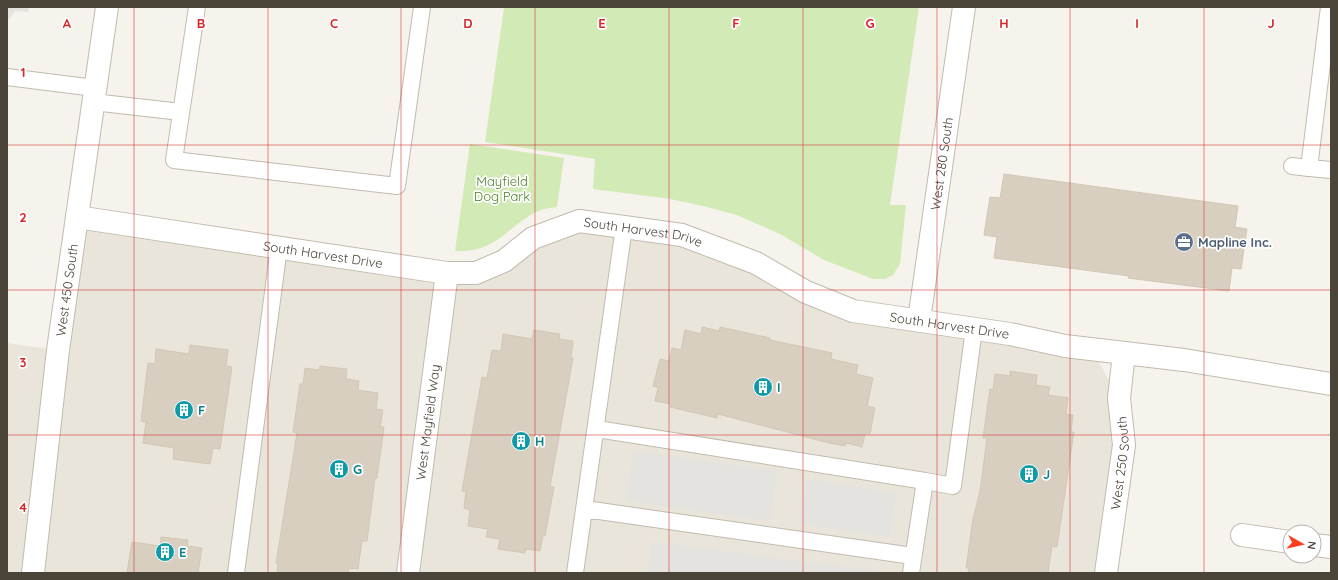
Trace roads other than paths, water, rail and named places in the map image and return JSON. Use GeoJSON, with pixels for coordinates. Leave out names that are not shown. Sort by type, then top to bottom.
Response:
{"type":"FeatureCollection","features":[{"type":"Feature","properties":{"kind":"street","name":"West 450 South"},"geometry":{"type":"LineString","coordinates":[[33,573],[58,350],[107,7]]}},
{"type":"Feature","properties":{"kind":"street","name":"West 280 South"},"geometry":{"type":"LineString","coordinates":[[919,320],[964,7]]}},
{"type":"Feature","properties":{"kind":"street","name":"South Harvest Drive"},"geometry":{"type":"LineString","coordinates":[[77,217],[447,272],[476,273],[504,261],[533,238],[579,221],[682,235],[756,263],[806,292],[853,311],[974,328],[1065,346],[1184,360],[1331,384]]}},
{"type":"Feature","properties":{"kind":"street","name":"West Mayfield Way"},"geometry":{"type":"LineString","coordinates":[[408,573],[447,272]]}},
{"type":"Feature","properties":{"kind":"street","name":"West 250 South"},"geometry":{"type":"LineString","coordinates":[[1106,573],[1124,445],[1119,398],[1124,353]]}},
{"type":"Feature","properties":{"kind":"street"},"geometry":{"type":"LineString","coordinates":[[1242,535],[1282,541]]}},
{"type":"Feature","properties":{"kind":"lane"},"geometry":{"type":"LineString","coordinates":[[197,7],[174,160],[397,186],[422,7]]}},
{"type":"Feature","properties":{"kind":"lane"},"geometry":{"type":"LineString","coordinates":[[1309,168],[1329,8]]}},
{"type":"Feature","properties":{"kind":"lane"},"geometry":{"type":"LineString","coordinates":[[7,77],[181,112]]}},
{"type":"Feature","properties":{"kind":"lane"},"geometry":{"type":"LineString","coordinates":[[1292,166],[1331,170]]}},
{"type":"Feature","properties":{"kind":"lane"},"geometry":{"type":"LineString","coordinates":[[575,573],[597,429],[624,227]]}},
{"type":"Feature","properties":{"kind":"lane"},"geometry":{"type":"LineString","coordinates":[[236,573],[279,247]]}},
{"type":"Feature","properties":{"kind":"lane"},"geometry":{"type":"LineString","coordinates":[[597,429],[954,486],[974,328]]}},
{"type":"Feature","properties":{"kind":"lane"},"geometry":{"type":"LineString","coordinates":[[911,573],[925,481]]}},
{"type":"Feature","properties":{"kind":"lane"},"geometry":{"type":"LineString","coordinates":[[585,509],[914,556]]}},
{"type":"Feature","properties":{"kind":"place","name":"Mapline Inc."},"geometry":{"type":"Point","coordinates":[1184,242]}},
{"type":"Feature","properties":{"kind":"place","name":"I"},"geometry":{"type":"Point","coordinates":[763,387]}},
{"type":"Feature","properties":{"kind":"place","name":"F"},"geometry":{"type":"Point","coordinates":[184,410]}},
{"type":"Feature","properties":{"kind":"place","name":"H"},"geometry":{"type":"Point","coordinates":[521,441]}},
{"type":"Feature","properties":{"kind":"place","name":"G"},"geometry":{"type":"Point","coordinates":[339,469]}},
{"type":"Feature","properties":{"kind":"place","name":"J"},"geometry":{"type":"Point","coordinates":[1029,474]}},
{"type":"Feature","properties":{"kind":"place","name":"E"},"geometry":{"type":"Point","coordinates":[165,552]}},
{"type":"Feature","properties":{"kind":"park label","name":"Mayfield Dog Park"},"geometry":{"type":"Point","coordinates":[502,188]}}]}
